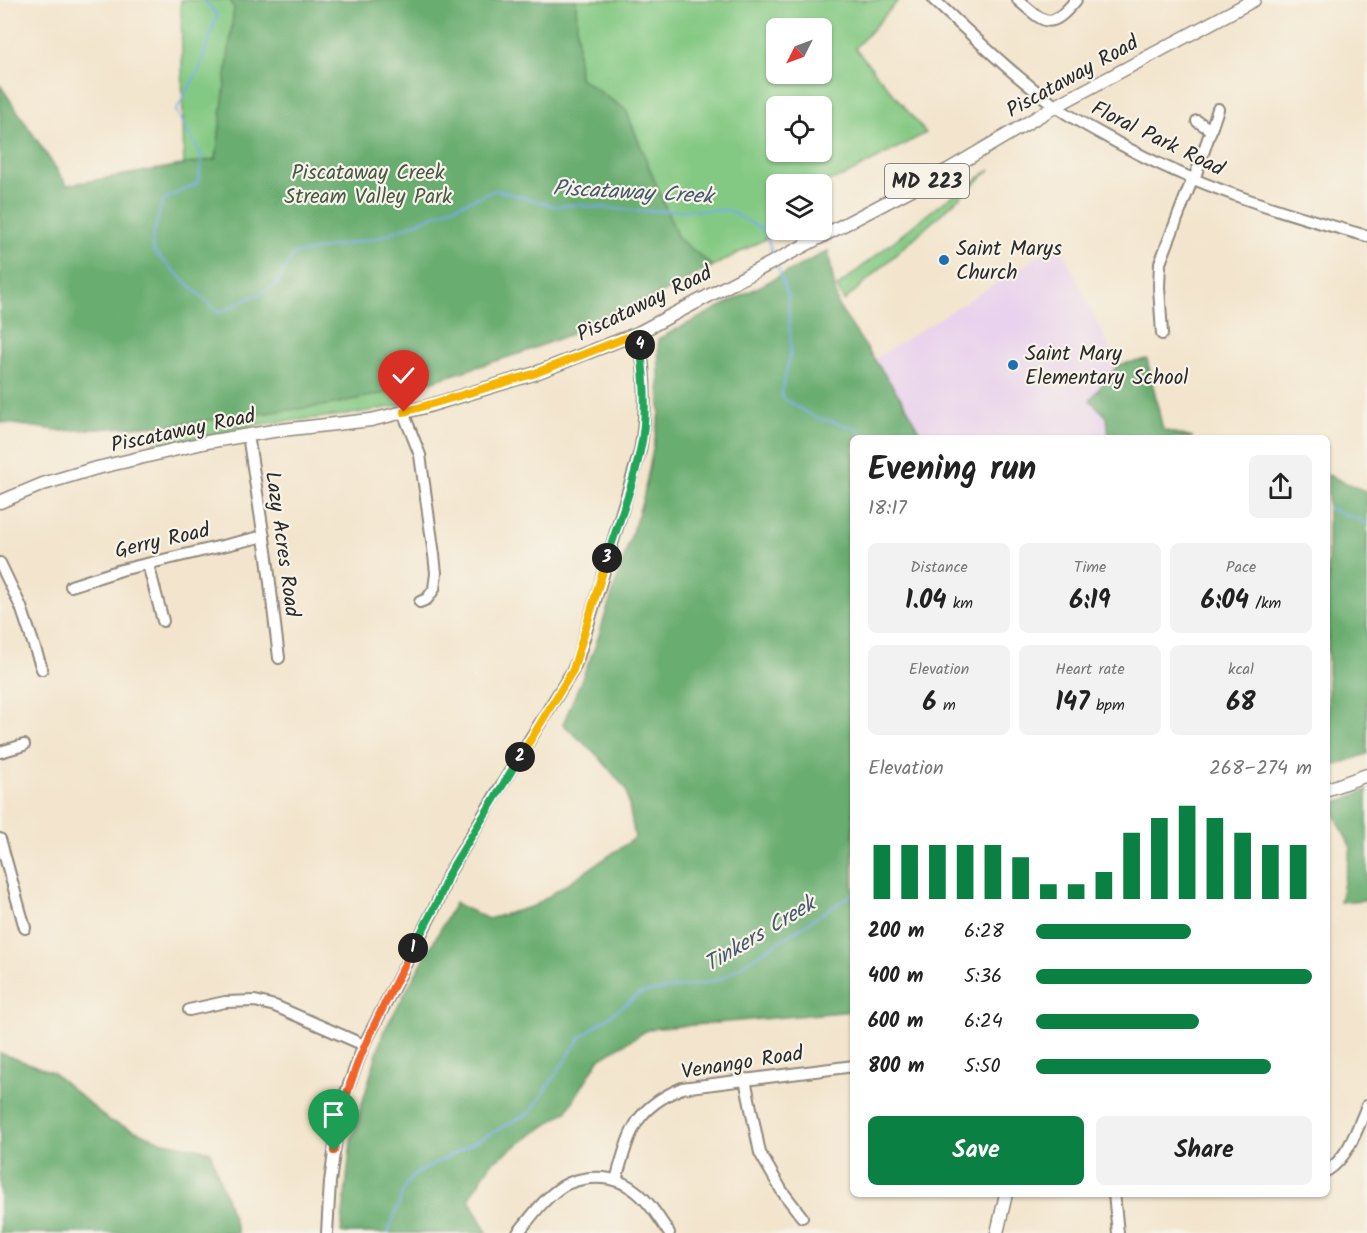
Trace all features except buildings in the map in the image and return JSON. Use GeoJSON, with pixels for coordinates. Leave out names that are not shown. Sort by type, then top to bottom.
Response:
{"type":"FeatureCollection","features":[{"type":"Feature","properties":{"kind":"main road","name":"Piscataway Road"},"geometry":{"type":"LineString","coordinates":[[0,502],[43,484],[93,469],[207,442],[353,423],[404,412],[533,374],[638,333],[948,170],[1056,106],[1254,0]]}},
{"type":"Feature","properties":{"kind":"main road"},"geometry":{"type":"LineString","coordinates":[[1330,788],[1367,775]]}},
{"type":"Feature","properties":{"kind":"main road"},"geometry":{"type":"LineString","coordinates":[[997,1233],[1005,1197]]}},
{"type":"Feature","properties":{"kind":"street","name":"Floral Park Road"},"geometry":{"type":"LineString","coordinates":[[934,0],[1056,106],[1140,155],[1192,180],[1283,213],[1367,236]]}},
{"type":"Feature","properties":{"kind":"street"},"geometry":{"type":"LineString","coordinates":[[1018,0],[1040,19],[1048,21],[1060,17],[1076,0]]}},
{"type":"Feature","properties":{"kind":"street"},"geometry":{"type":"LineString","coordinates":[[1162,334],[1160,263],[1196,174],[1218,110]]}},
{"type":"Feature","properties":{"kind":"street"},"geometry":{"type":"LineString","coordinates":[[1197,122],[1211,130]]}},
{"type":"Feature","properties":{"kind":"street"},"geometry":{"type":"LineString","coordinates":[[327,1233],[330,1182],[337,1131],[349,1084],[364,1045],[438,901],[449,873],[573,670],[578,658],[640,451],[645,394],[638,333]]}},
{"type":"Feature","properties":{"kind":"street"},"geometry":{"type":"LineString","coordinates":[[404,412],[420,455],[434,555],[434,589],[427,599],[420,602]]}},
{"type":"Feature","properties":{"kind":"street","name":"Lazy Acres Road"},"geometry":{"type":"LineString","coordinates":[[248,435],[264,536],[279,658]]}},
{"type":"Feature","properties":{"kind":"street","name":"Gerry Road"},"geometry":{"type":"LineString","coordinates":[[71,586],[111,573],[264,536]]}},
{"type":"Feature","properties":{"kind":"street"},"geometry":{"type":"LineString","coordinates":[[0,563],[21,607],[42,669]]}},
{"type":"Feature","properties":{"kind":"street"},"geometry":{"type":"LineString","coordinates":[[148,564],[163,621]]}},
{"type":"Feature","properties":{"kind":"street"},"geometry":{"type":"LineString","coordinates":[[0,752],[24,745]]}},
{"type":"Feature","properties":{"kind":"street"},"geometry":{"type":"LineString","coordinates":[[0,839],[25,928]]}},
{"type":"Feature","properties":{"kind":"street"},"geometry":{"type":"LineString","coordinates":[[189,1010],[225,1002],[255,1001],[275,1006],[364,1045]]}},
{"type":"Feature","properties":{"kind":"street","name":"Venango Road"},"geometry":{"type":"LineString","coordinates":[[616,1180],[635,1123],[655,1102],[682,1088],[850,1066]]}},
{"type":"Feature","properties":{"kind":"street"},"geometry":{"type":"LineString","coordinates":[[745,1079],[760,1153],[776,1182],[802,1216]]}},
{"type":"Feature","properties":{"kind":"street"},"geometry":{"type":"LineString","coordinates":[[1330,1168],[1341,1159],[1347,1149],[1367,1106]]}},
{"type":"Feature","properties":{"kind":"street"},"geometry":{"type":"LineString","coordinates":[[518,1233],[540,1207],[564,1185],[576,1180],[596,1178],[610,1178],[639,1192],[669,1233]]}},
{"type":"Feature","properties":{"kind":"street"},"geometry":{"type":"LineString","coordinates":[[1114,1197],[1118,1233]]}},
{"type":"Feature","properties":{"kind":"shaded area"},"geometry":{"type":"Polygon","coordinates":[[[1059,244],[1118,365],[1090,400],[1107,417],[1109,435],[921,435],[906,406],[874,359],[1059,244]]]}},
{"type":"Feature","properties":{"kind":"green space","name":"Piscataway Creek Stream Valley Park"},"geometry":{"type":"Polygon","coordinates":[[[181,0],[899,0],[855,48],[926,133],[842,177],[832,180],[832,174],[766,174],[766,239],[713,266],[683,243],[394,372],[402,405],[352,414],[262,424],[149,448],[259,335],[186,291],[181,0]]]}},
{"type":"Feature","properties":{"kind":"green space","name":"Piscataway Creek Stream Valley Park"},"geometry":{"type":"Polygon","coordinates":[[[230,0],[576,0],[579,77],[626,110],[678,238],[713,266],[615,317],[524,352],[414,387],[329,405],[177,424],[62,431],[0,422],[0,85],[67,185],[216,159],[234,8],[230,0]]]}},
{"type":"Feature","properties":{"kind":"green space"},"geometry":{"type":"Polygon","coordinates":[[[990,170],[844,301],[837,287],[935,208],[990,170]]]}},
{"type":"Feature","properties":{"kind":"green space"},"geometry":{"type":"Polygon","coordinates":[[[828,251],[838,306],[906,406],[921,435],[850,435],[850,1011],[649,1029],[599,1059],[567,1111],[491,1163],[469,1199],[487,1233],[341,1233],[351,1141],[383,1033],[455,903],[488,919],[534,906],[635,838],[626,789],[598,756],[563,724],[595,647],[643,499],[660,414],[658,339],[828,251]]]}},
{"type":"Feature","properties":{"kind":"green space"},"geometry":{"type":"Polygon","coordinates":[[[1147,359],[1163,430],[1182,435],[1109,435],[1107,417],[1090,400],[1118,365],[1147,359]]]}},
{"type":"Feature","properties":{"kind":"green space"},"geometry":{"type":"Polygon","coordinates":[[[1330,476],[1367,492],[1367,754],[1330,767],[1330,476]]]}},
{"type":"Feature","properties":{"kind":"green space"},"geometry":{"type":"Polygon","coordinates":[[[1367,790],[1367,900],[1340,902],[1351,848],[1330,805],[1367,790]]]}},
{"type":"Feature","properties":{"kind":"green space"},"geometry":{"type":"Polygon","coordinates":[[[0,1053],[52,1072],[110,1121],[164,1142],[210,1151],[238,1233],[0,1233],[0,1053]]]}},
{"type":"Feature","properties":{"kind":"waterway","name":"Piscataway Creek"},"geometry":{"type":"LineString","coordinates":[[204,0],[217,15],[200,68],[176,111],[202,157],[198,183],[163,200],[152,239],[154,252],[219,313],[275,286],[294,254],[381,237],[496,190],[555,206],[574,205],[637,211],[728,210],[764,230],[774,257]]}},
{"type":"Feature","properties":{"kind":"waterway","name":"Piscataway Creek"},"geometry":{"type":"LineString","coordinates":[[777,265],[788,297],[791,350],[781,397],[814,417],[856,428],[862,435]]}},
{"type":"Feature","properties":{"kind":"waterway","name":"Piscataway Creek"},"geometry":{"type":"LineString","coordinates":[[1330,509],[1367,523]]}},
{"type":"Feature","properties":{"kind":"waterway","name":"Tinkers Creek"},"geometry":{"type":"LineString","coordinates":[[388,1233],[406,1184],[414,1175],[531,1112],[580,1038],[641,993],[707,983],[724,977],[850,896]]}},
{"type":"Feature","properties":{"kind":"place","name":"Saint Marys Church"},"geometry":{"type":"Point","coordinates":[944,260]}},
{"type":"Feature","properties":{"kind":"place","name":"Saint Mary Elementary School"},"geometry":{"type":"Point","coordinates":[1013,365]}},
{"type":"Feature","properties":{"kind":"route"},"geometry":{"type":"LineString","coordinates":[[334,1151],[345,1095],[378,1015],[438,901],[449,873],[535,734],[578,658],[609,550],[629,494],[640,451],[644,426],[645,394],[638,333],[533,374],[404,412]]}}]}
